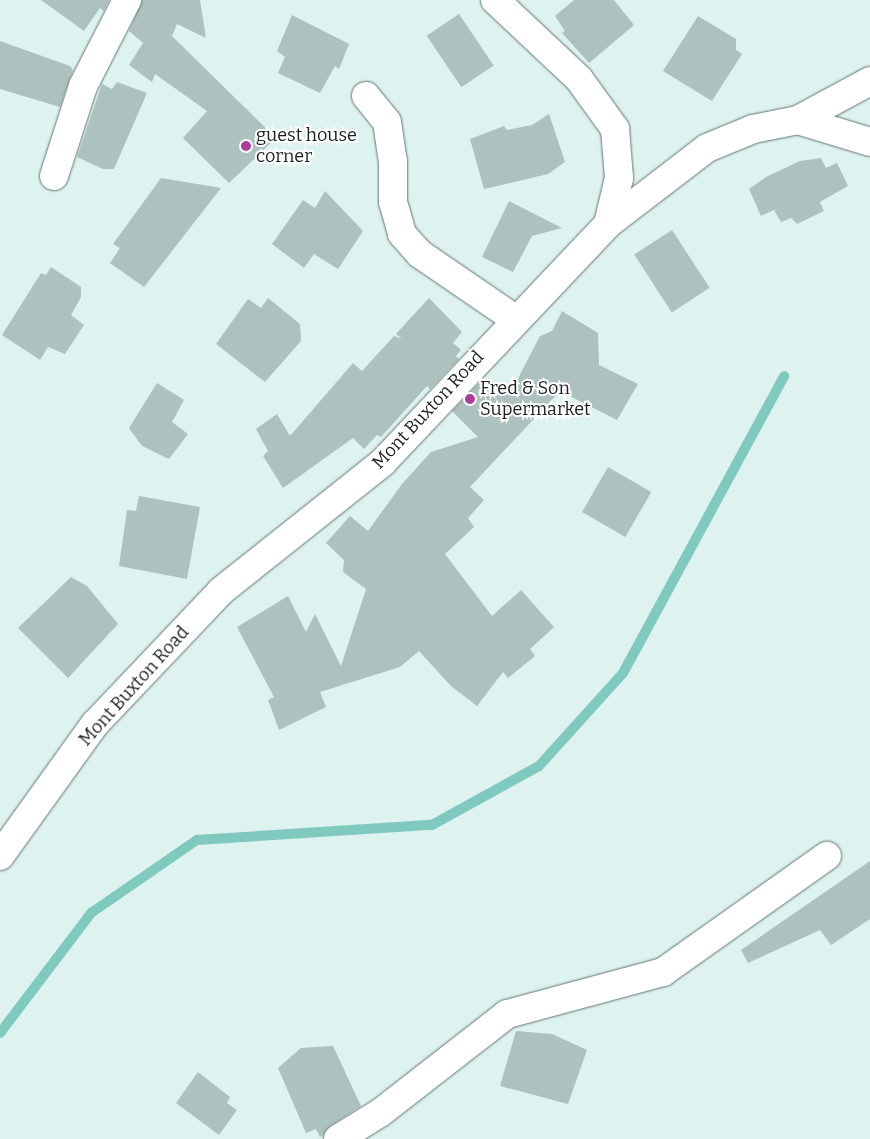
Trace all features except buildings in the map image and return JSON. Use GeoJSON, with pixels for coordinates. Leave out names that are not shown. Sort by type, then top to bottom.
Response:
{"type":"FeatureCollection","features":[{"type":"Feature","properties":{"kind":"street"},"geometry":{"type":"LineString","coordinates":[[54,176],[83,86],[127,0]]}},
{"type":"Feature","properties":{"kind":"street"},"geometry":{"type":"LineString","coordinates":[[495,0],[579,79],[615,129],[619,178],[608,224]]}},
{"type":"Feature","properties":{"kind":"street"},"geometry":{"type":"LineString","coordinates":[[798,120],[870,81]]}},
{"type":"Feature","properties":{"kind":"street"},"geometry":{"type":"LineString","coordinates":[[366,96],[387,122],[393,162],[393,202],[402,234],[420,254],[515,319]]}},
{"type":"Feature","properties":{"kind":"street"},"geometry":{"type":"LineString","coordinates":[[798,120],[870,142]]}},
{"type":"Feature","properties":{"kind":"street","name":"Mont Buxton Road"},"geometry":{"type":"LineString","coordinates":[[0,856],[95,724],[221,591],[382,462],[515,319],[608,224],[707,148],[753,129],[798,120]]}},
{"type":"Feature","properties":{"kind":"street"},"geometry":{"type":"LineString","coordinates":[[338,1139],[380,1113],[507,1014],[663,972],[828,856]]}},
{"type":"Feature","properties":{"kind":"waterway"},"geometry":{"type":"LineString","coordinates":[[0,1033],[91,913],[197,840],[432,825],[539,766],[623,673],[784,376]]}},
{"type":"Feature","properties":{"kind":"place","name":"guest house corner"},"geometry":{"type":"Point","coordinates":[246,146]}},
{"type":"Feature","properties":{"kind":"place","name":"Fred & Son Supermarket"},"geometry":{"type":"Point","coordinates":[470,399]}}]}
